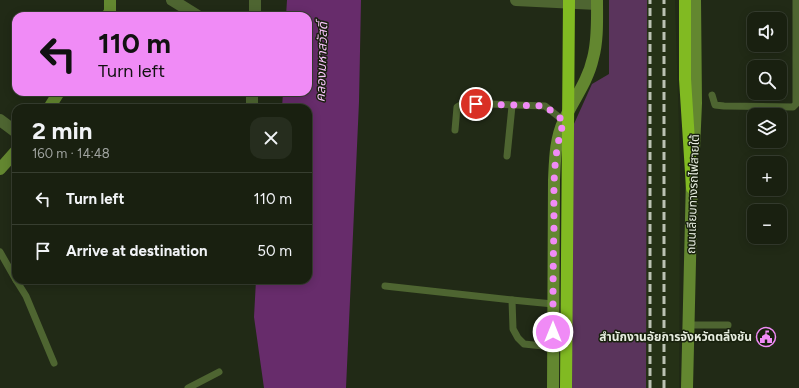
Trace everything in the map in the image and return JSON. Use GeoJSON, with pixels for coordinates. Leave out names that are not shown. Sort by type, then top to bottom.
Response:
{"type":"FeatureCollection","features":[{"type":"Feature","properties":{"kind":"highway"},"geometry":{"type":"LineString","coordinates":[[566,388],[569,0]]}},
{"type":"Feature","properties":{"kind":"highway"},"geometry":{"type":"LineString","coordinates":[[685,0],[685,79],[692,188]]}},
{"type":"Feature","properties":{"kind":"main road"},"geometry":{"type":"LineString","coordinates":[[109,12],[110,0]]}},
{"type":"Feature","properties":{"kind":"main road","name":"ถนนเลียบทางรถไฟสายใต้"},"geometry":{"type":"LineString","coordinates":[[687,388],[692,188],[696,103],[695,0]]}},
{"type":"Feature","properties":{"kind":"main road"},"geometry":{"type":"LineString","coordinates":[[553,388],[554,180],[556,153],[558,137],[564,121],[580,91],[593,60],[596,46],[597,2]]}},
{"type":"Feature","properties":{"kind":"main road"},"geometry":{"type":"LineString","coordinates":[[0,169],[12,156]]}},
{"type":"Feature","properties":{"kind":"street"},"geometry":{"type":"LineString","coordinates":[[172,0],[192,12]]}},
{"type":"Feature","properties":{"kind":"street"},"geometry":{"type":"LineString","coordinates":[[255,0],[255,12]]}},
{"type":"Feature","properties":{"kind":"street"},"geometry":{"type":"LineString","coordinates":[[516,0],[597,2]]}},
{"type":"Feature","properties":{"kind":"street"},"geometry":{"type":"LineString","coordinates":[[0,120],[12,129]]}},
{"type":"Feature","properties":{"kind":"lane"},"geometry":{"type":"LineString","coordinates":[[712,95],[715,105],[724,106],[793,107],[796,104],[796,0]]}},
{"type":"Feature","properties":{"kind":"lane"},"geometry":{"type":"LineString","coordinates":[[455,130],[457,107],[464,103],[512,106],[545,106],[564,121]]}},
{"type":"Feature","properties":{"kind":"lane"},"geometry":{"type":"LineString","coordinates":[[507,156],[512,106]]}},
{"type":"Feature","properties":{"kind":"lane"},"geometry":{"type":"LineString","coordinates":[[0,252],[12,273]]}},
{"type":"Feature","properties":{"kind":"lane"},"geometry":{"type":"LineString","coordinates":[[18,284],[26,296],[54,363]]}},
{"type":"Feature","properties":{"kind":"lane"},"geometry":{"type":"LineString","coordinates":[[385,286],[553,304]]}},
{"type":"Feature","properties":{"kind":"lane"},"geometry":{"type":"LineString","coordinates":[[512,300],[513,329],[518,338],[524,344],[553,347]]}},
{"type":"Feature","properties":{"kind":"lane"},"geometry":{"type":"LineString","coordinates":[[689,325],[728,325]]}},
{"type":"Feature","properties":{"kind":"lane"},"geometry":{"type":"LineString","coordinates":[[188,388],[219,372]]}},
{"type":"Feature","properties":{"kind":"shaded area"},"geometry":{"type":"Polygon","coordinates":[[[609,0],[647,0],[646,388],[571,388],[564,146],[592,84],[609,74],[609,0]]]}},
{"type":"Feature","properties":{"kind":"shaded area"},"geometry":{"type":"Polygon","coordinates":[[[613,0],[675,0],[680,163],[679,388],[571,388],[609,74],[613,0]]]}},
{"type":"Feature","properties":{"kind":"water","name":"คลองมหาสวัสดิ์"},"geometry":{"type":"Polygon","coordinates":[[[287,0],[361,0],[359,102],[346,388],[264,388],[254,317],[256,284],[312,284],[312,104],[282,104],[283,96],[312,96],[312,12],[286,12],[287,0]]]}},
{"type":"Feature","properties":{"kind":"railway"},"geometry":{"type":"LineString","coordinates":[[650,0],[650,388]]}},
{"type":"Feature","properties":{"kind":"railway"},"geometry":{"type":"LineString","coordinates":[[664,0],[664,388]]}},
{"type":"Feature","properties":{"kind":"place","name":"สํานักงานอัยการจังหวัดตลิ่งชัน"},"geometry":{"type":"Point","coordinates":[766,337]}},
{"type":"Feature","properties":{"kind":"route"},"geometry":{"type":"LineString","coordinates":[[476,104],[545,106],[564,121],[558,137],[554,180],[553,332]]}}]}
